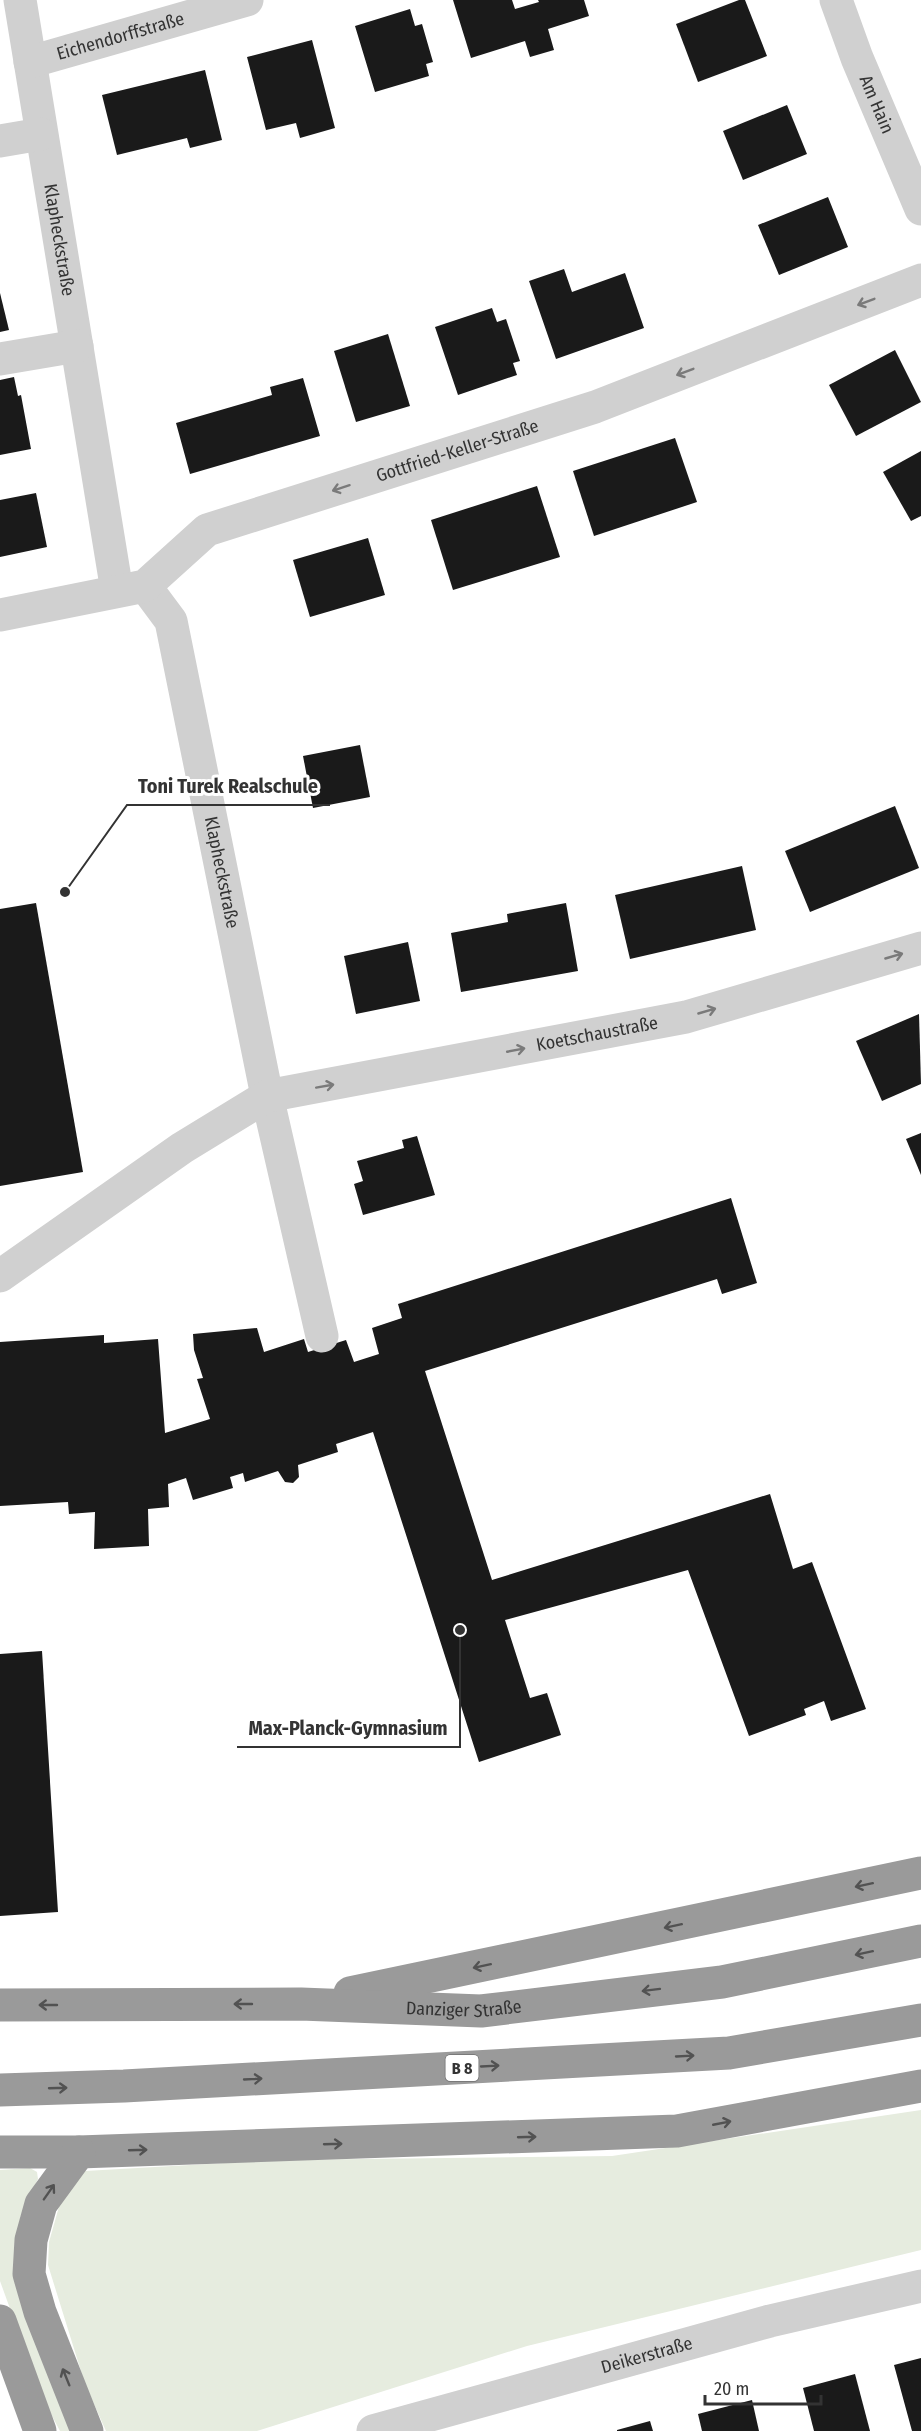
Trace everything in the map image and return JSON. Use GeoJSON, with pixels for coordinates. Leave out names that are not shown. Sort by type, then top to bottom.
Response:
{"type":"FeatureCollection","features":[{"type":"Feature","properties":{"kind":"highway"},"geometry":{"type":"LineString","coordinates":[[301,2004],[921,1873]]}},
{"type":"Feature","properties":{"kind":"highway","name":"Danziger Straße"},"geometry":{"type":"LineString","coordinates":[[0,2005],[301,2004],[481,2011],[722,1982],[921,1941]]}},
{"type":"Feature","properties":{"kind":"highway","name":"B 8"},"geometry":{"type":"LineString","coordinates":[[0,2090],[124,2086],[729,2053],[921,2020]]}},
{"type":"Feature","properties":{"kind":"highway"},"geometry":{"type":"LineString","coordinates":[[0,2152],[79,2152],[677,2131],[921,2086]]}},
{"type":"Feature","properties":{"kind":"highway"},"geometry":{"type":"LineString","coordinates":[[79,2152],[41,2204],[31,2241],[29,2274],[40,2312],[87,2431]]}},
{"type":"Feature","properties":{"kind":"highway"},"geometry":{"type":"LineString","coordinates":[[0,2320],[40,2431]]}},
{"type":"Feature","properties":{"kind":"street","name":"Klapheckstraße"},"geometry":{"type":"LineString","coordinates":[[20,0],[77,346],[131,589],[171,621],[267,1096],[322,1336]]}},
{"type":"Feature","properties":{"kind":"street","name":"Eichendorffstraße"},"geometry":{"type":"LineString","coordinates":[[30,62],[247,0]]}},
{"type":"Feature","properties":{"kind":"street","name":"Am Hain"},"geometry":{"type":"LineString","coordinates":[[836,0],[857,58],[921,209]]}},
{"type":"Feature","properties":{"kind":"street"},"geometry":{"type":"LineString","coordinates":[[0,141],[41,135]]}},
{"type":"Feature","properties":{"kind":"street","name":"Gottfried-Keller-Straße"},"geometry":{"type":"LineString","coordinates":[[131,589],[207,530],[596,407],[921,280]]}},
{"type":"Feature","properties":{"kind":"street"},"geometry":{"type":"LineString","coordinates":[[0,359],[77,346]]}},
{"type":"Feature","properties":{"kind":"street"},"geometry":{"type":"LineString","coordinates":[[0,615],[131,589]]}},
{"type":"Feature","properties":{"kind":"street","name":"Koetschaustraße"},"geometry":{"type":"LineString","coordinates":[[267,1096],[686,1017],[921,948]]}},
{"type":"Feature","properties":{"kind":"street"},"geometry":{"type":"LineString","coordinates":[[0,1276],[182,1148],[267,1096]]}},
{"type":"Feature","properties":{"kind":"street","name":"Deikerstraße"},"geometry":{"type":"LineString","coordinates":[[373,2431],[770,2321],[921,2286]]}},
{"type":"Feature","properties":{"kind":"shaded area"},"geometry":{"type":"Polygon","coordinates":[[[921,2110],[921,2250],[527,2346],[257,2431],[106,2431],[85,2384],[48,2265],[49,2242],[60,2203],[85,2171],[279,2160],[612,2156],[921,2110]]]}},
{"type":"Feature","properties":{"kind":"shaded area"},"geometry":{"type":"Polygon","coordinates":[[[30,2168],[37,2172],[38,2179],[21,2215],[16,2239],[72,2431],[60,2431],[42,2397],[0,2281],[0,2170],[30,2168]]]}},
{"type":"Feature","properties":{"kind":"building"},"geometry":{"type":"Polygon","coordinates":[[[453,0],[512,0],[515,9],[539,2],[538,0],[584,0],[589,16],[548,29],[554,50],[530,57],[525,41],[471,58],[453,0]]]}},
{"type":"Feature","properties":{"kind":"building"},"geometry":{"type":"Polygon","coordinates":[[[739,0],[745,0],[767,56],[698,82],[676,24],[739,0]]]}},
{"type":"Feature","properties":{"kind":"building"},"geometry":{"type":"Polygon","coordinates":[[[410,9],[415,26],[422,24],[433,62],[426,64],[429,76],[375,92],[355,26],[410,9]]]}},
{"type":"Feature","properties":{"kind":"building"},"geometry":{"type":"Polygon","coordinates":[[[312,40],[335,128],[300,138],[296,123],[266,130],[247,57],[312,40]]]}},
{"type":"Feature","properties":{"kind":"building"},"geometry":{"type":"Polygon","coordinates":[[[205,70],[222,140],[190,148],[187,138],[117,155],[102,95],[205,70]]]}},
{"type":"Feature","properties":{"kind":"building"},"geometry":{"type":"Polygon","coordinates":[[[787,105],[807,154],[743,180],[723,131],[787,105]]]}},
{"type":"Feature","properties":{"kind":"building"},"geometry":{"type":"Polygon","coordinates":[[[828,197],[848,247],[779,275],[758,225],[828,197]]]}},
{"type":"Feature","properties":{"kind":"building"},"geometry":{"type":"Polygon","coordinates":[[[564,269],[572,292],[625,273],[644,328],[556,359],[529,281],[564,269]]]}},
{"type":"Feature","properties":{"kind":"building"},"geometry":{"type":"Polygon","coordinates":[[[0,293],[9,330],[0,332],[0,293]]]}},
{"type":"Feature","properties":{"kind":"building"},"geometry":{"type":"Polygon","coordinates":[[[492,308],[497,322],[506,319],[520,361],[513,363],[517,375],[458,395],[435,327],[492,308]]]}},
{"type":"Feature","properties":{"kind":"building"},"geometry":{"type":"Polygon","coordinates":[[[388,334],[410,406],[356,422],[334,351],[388,334]]]}},
{"type":"Feature","properties":{"kind":"building"},"geometry":{"type":"Polygon","coordinates":[[[895,350],[921,402],[856,436],[829,385],[895,350]]]}},
{"type":"Feature","properties":{"kind":"building"},"geometry":{"type":"Polygon","coordinates":[[[14,377],[18,396],[21,395],[31,449],[0,455],[0,380],[14,377]]]}},
{"type":"Feature","properties":{"kind":"building"},"geometry":{"type":"Polygon","coordinates":[[[303,378],[320,436],[190,474],[176,423],[272,395],[270,387],[303,378]]]}},
{"type":"Feature","properties":{"kind":"building"},"geometry":{"type":"Polygon","coordinates":[[[675,438],[697,502],[594,536],[573,471],[675,438]]]}},
{"type":"Feature","properties":{"kind":"building"},"geometry":{"type":"Polygon","coordinates":[[[921,451],[921,516],[911,521],[883,472],[921,451]]]}},
{"type":"Feature","properties":{"kind":"building"},"geometry":{"type":"Polygon","coordinates":[[[537,486],[560,557],[453,590],[431,520],[537,486]]]}},
{"type":"Feature","properties":{"kind":"building"},"geometry":{"type":"Polygon","coordinates":[[[36,493],[47,547],[0,557],[0,500],[36,493]]]}},
{"type":"Feature","properties":{"kind":"building"},"geometry":{"type":"Polygon","coordinates":[[[368,538],[385,595],[310,617],[293,560],[368,538]]]}},
{"type":"Feature","properties":{"kind":"building"},"geometry":{"type":"Polygon","coordinates":[[[360,745],[370,797],[313,808],[303,756],[360,745]]]}},
{"type":"Feature","properties":{"kind":"building"},"geometry":{"type":"Polygon","coordinates":[[[895,806],[919,868],[810,912],[785,851],[895,806]]]}},
{"type":"Feature","properties":{"kind":"building"},"geometry":{"type":"Polygon","coordinates":[[[742,866],[756,930],[630,959],[615,895],[742,866]]]}},
{"type":"Feature","properties":{"kind":"building"},"geometry":{"type":"Polygon","coordinates":[[[36,903],[83,1172],[0,1186],[0,909],[36,903]]]}},
{"type":"Feature","properties":{"kind":"building"},"geometry":{"type":"Polygon","coordinates":[[[566,903],[578,971],[461,992],[451,933],[508,922],[507,914],[566,903]]]}},
{"type":"Feature","properties":{"kind":"building"},"geometry":{"type":"Polygon","coordinates":[[[408,942],[420,1001],[356,1014],[344,956],[408,942]]]}},
{"type":"Feature","properties":{"kind":"building"},"geometry":{"type":"Polygon","coordinates":[[[919,1014],[921,1084],[882,1101],[856,1041],[919,1014]]]}},
{"type":"Feature","properties":{"kind":"building"},"geometry":{"type":"Polygon","coordinates":[[[921,1133],[921,1175],[906,1139],[921,1133]]]}},
{"type":"Feature","properties":{"kind":"building"},"geometry":{"type":"Polygon","coordinates":[[[417,1136],[435,1195],[363,1215],[354,1184],[363,1181],[357,1161],[404,1148],[402,1140],[417,1136]]]}},
{"type":"Feature","properties":{"kind":"building"},"geometry":{"type":"Polygon","coordinates":[[[731,1198],[757,1283],[722,1294],[717,1279],[425,1371],[492,1580],[770,1494],[793,1569],[812,1562],[866,1709],[831,1721],[824,1701],[804,1709],[806,1715],[749,1736],[688,1570],[505,1620],[530,1698],[547,1693],[561,1735],[479,1762],[373,1432],[336,1444],[338,1452],[298,1465],[299,1477],[293,1483],[285,1482],[278,1471],[245,1482],[243,1473],[230,1477],[233,1488],[193,1500],[186,1478],[168,1484],[169,1507],[148,1509],[149,1546],[94,1549],[95,1512],[69,1514],[68,1502],[0,1506],[0,1342],[104,1335],[104,1343],[158,1339],[165,1433],[210,1419],[197,1379],[203,1378],[194,1350],[193,1334],[257,1328],[264,1352],[304,1339],[308,1352],[346,1340],[354,1362],[379,1354],[372,1328],[402,1318],[398,1304],[731,1198]]]}},
{"type":"Feature","properties":{"kind":"building"},"geometry":{"type":"Polygon","coordinates":[[[42,1651],[58,1912],[0,1916],[0,1654],[42,1651]]]}},
{"type":"Feature","properties":{"kind":"building"},"geometry":{"type":"Polygon","coordinates":[[[921,2358],[921,2431],[912,2431],[894,2365],[921,2358]]]}},
{"type":"Feature","properties":{"kind":"building"},"geometry":{"type":"Polygon","coordinates":[[[855,2374],[870,2431],[814,2431],[803,2388],[855,2374]]]}},
{"type":"Feature","properties":{"kind":"building"},"geometry":{"type":"Polygon","coordinates":[[[752,2400],[759,2431],[702,2431],[698,2414],[752,2400]]]}},
{"type":"Feature","properties":{"kind":"building"},"geometry":{"type":"Polygon","coordinates":[[[650,2421],[653,2431],[617,2431],[617,2430],[650,2421]]]}},
{"type":"Feature","properties":{"kind":"place","name":"Toni Turek Realschule"},"geometry":{"type":"Point","coordinates":[65,892]}},
{"type":"Feature","properties":{"kind":"place","name":"Max-Planck-Gymnasium"},"geometry":{"type":"Point","coordinates":[460,1630]}}]}
